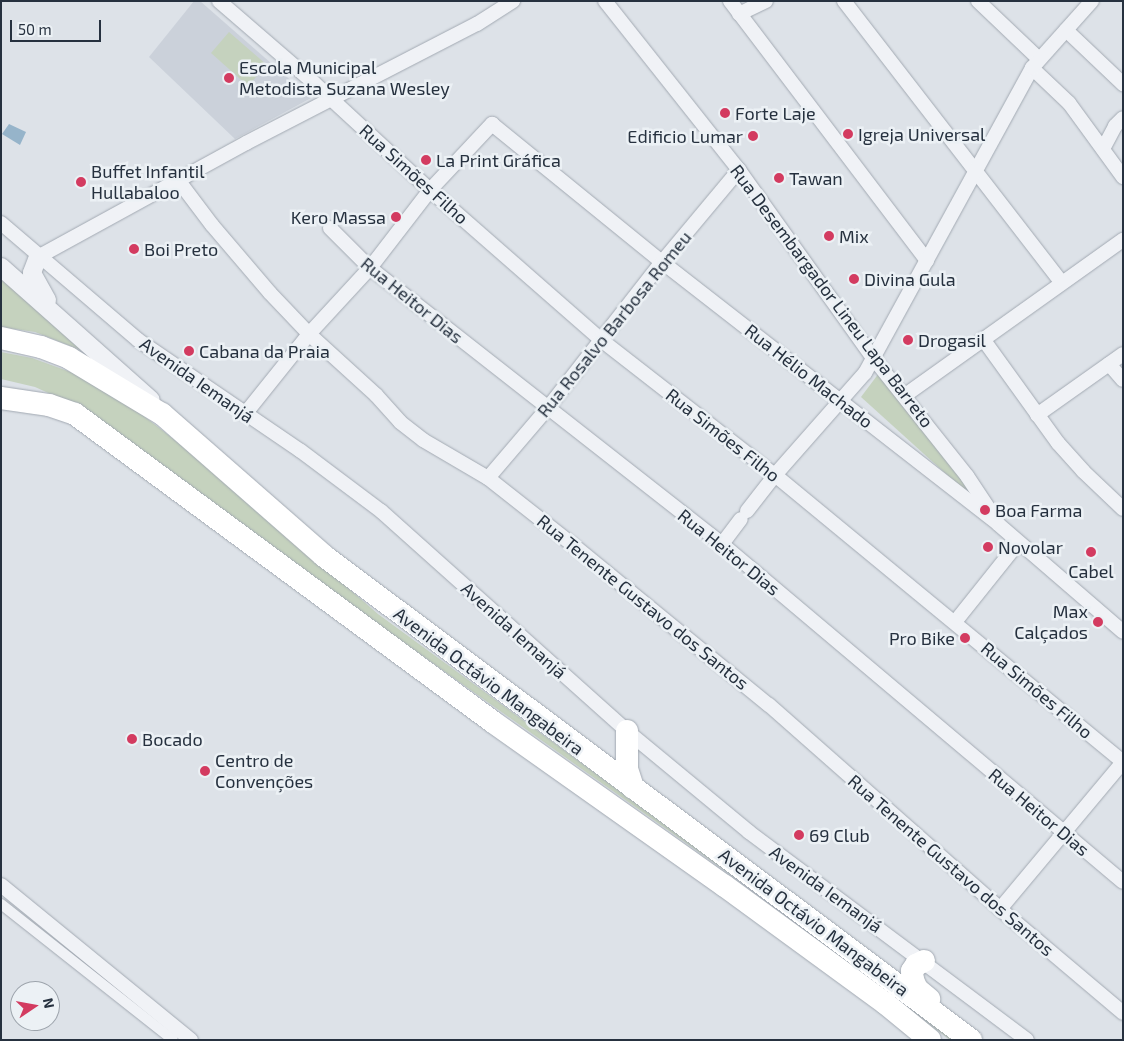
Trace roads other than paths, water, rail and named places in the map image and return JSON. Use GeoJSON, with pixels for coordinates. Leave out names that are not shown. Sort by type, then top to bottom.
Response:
{"type":"FeatureCollection","features":[{"type":"Feature","properties":{"kind":"main road","name":"Avenida Octávio Mangabeira"},"geometry":{"type":"LineString","coordinates":[[1,338],[41,347],[69,358],[162,414],[324,556],[963,1033]]}},
{"type":"Feature","properties":{"kind":"main road","name":"Avenida Octávio Mangabeira"},"geometry":{"type":"LineString","coordinates":[[1,398],[49,405],[75,414],[493,722],[741,897],[885,1003],[930,1040]]}},
{"type":"Feature","properties":{"kind":"main road"},"geometry":{"type":"LineString","coordinates":[[627,731],[627,769],[634,788]]}},
{"type":"Feature","properties":{"kind":"main road"},"geometry":{"type":"LineString","coordinates":[[924,961],[916,965],[912,971],[917,988],[945,1013],[963,1033]]}},
{"type":"Feature","properties":{"kind":"street","name":"Rua Simões Filho"},"geometry":{"type":"LineString","coordinates":[[218,1],[331,98],[430,190],[600,339],[775,475],[956,622],[1123,762]]}},
{"type":"Feature","properties":{"kind":"street"},"geometry":{"type":"LineString","coordinates":[[65,325],[34,280],[32,267],[38,257],[331,98],[470,28],[513,1]]}},
{"type":"Feature","properties":{"kind":"street","name":"Rua Desembargador Lineu Lapa Barreto"},"geometry":{"type":"LineString","coordinates":[[605,1],[739,170],[874,358],[967,476],[998,524]]}},
{"type":"Feature","properties":{"kind":"street"},"geometry":{"type":"LineString","coordinates":[[730,1],[927,261]]}},
{"type":"Feature","properties":{"kind":"street"},"geometry":{"type":"LineString","coordinates":[[739,14],[766,1]]}},
{"type":"Feature","properties":{"kind":"street"},"geometry":{"type":"LineString","coordinates":[[844,1],[974,172],[1061,282]]}},
{"type":"Feature","properties":{"kind":"street"},"geometry":{"type":"LineString","coordinates":[[978,1],[1069,102],[1123,177]]}},
{"type":"Feature","properties":{"kind":"street"},"geometry":{"type":"LineString","coordinates":[[722,544],[775,475],[865,374],[974,172],[1036,64],[1092,1]]}},
{"type":"Feature","properties":{"kind":"street"},"geometry":{"type":"LineString","coordinates":[[1066,30],[1123,84]]}},
{"type":"Feature","properties":{"kind":"street"},"geometry":{"type":"LineString","coordinates":[[1103,150],[1116,126],[1123,118]]}},
{"type":"Feature","properties":{"kind":"street","name":"Rua Hélio Machado"},"geometry":{"type":"LineString","coordinates":[[430,190],[492,124],[662,262],[998,524],[1123,632]]}},
{"type":"Feature","properties":{"kind":"street","name":"Rua Rosalvo Barbosa Romeu"},"geometry":{"type":"LineString","coordinates":[[488,478],[547,409],[600,339],[739,170]]}},
{"type":"Feature","properties":{"kind":"street","name":"Rua Tenente Gustavo dos Santos"},"geometry":{"type":"LineString","coordinates":[[178,180],[240,259],[309,334],[376,395],[400,422],[423,440],[488,478],[769,705],[1000,909],[1123,1013]]}},
{"type":"Feature","properties":{"kind":"street"},"geometry":{"type":"LineString","coordinates":[[245,414],[309,334],[370,268],[430,190]]}},
{"type":"Feature","properties":{"kind":"street","name":"Avenida Iemanjá"},"geometry":{"type":"LineString","coordinates":[[1,223],[38,257],[138,340],[341,479],[381,511],[627,731],[783,858],[924,961],[1027,1040]]}},
{"type":"Feature","properties":{"kind":"street","name":"Rua Heitor Dias"},"geometry":{"type":"LineString","coordinates":[[330,228],[370,268],[547,409],[722,544],[1123,882]]}},
{"type":"Feature","properties":{"kind":"street"},"geometry":{"type":"LineString","coordinates":[[904,396],[1061,282],[1123,240]]}},
{"type":"Feature","properties":{"kind":"street"},"geometry":{"type":"LineString","coordinates":[[1,267],[145,394],[162,414]]}},
{"type":"Feature","properties":{"kind":"street"},"geometry":{"type":"LineString","coordinates":[[983,339],[1037,415],[1083,471],[1123,509]]}},
{"type":"Feature","properties":{"kind":"street"},"geometry":{"type":"LineString","coordinates":[[1037,415],[1123,354]]}},
{"type":"Feature","properties":{"kind":"street"},"geometry":{"type":"LineString","coordinates":[[1109,364],[1123,380]]}},
{"type":"Feature","properties":{"kind":"street"},"geometry":{"type":"LineString","coordinates":[[956,622],[1018,543]]}},
{"type":"Feature","properties":{"kind":"street"},"geometry":{"type":"LineString","coordinates":[[1000,909],[1065,834],[1123,762]]}},
{"type":"Feature","properties":{"kind":"street"},"geometry":{"type":"LineString","coordinates":[[1,885],[191,1040]]}},
{"type":"Feature","properties":{"kind":"street"},"geometry":{"type":"LineString","coordinates":[[1,904],[173,1040]]}},
{"type":"Feature","properties":{"kind":"water"},"geometry":{"type":"Polygon","coordinates":[[[9,124],[26,132],[20,145],[2,134],[9,124]]]}},
{"type":"Feature","properties":{"kind":"place","name":"Escola Municipal Metodista Suzana Wesley"},"geometry":{"type":"Point","coordinates":[229,78]}},
{"type":"Feature","properties":{"kind":"place","name":"Forte Laje"},"geometry":{"type":"Point","coordinates":[725,113]}},
{"type":"Feature","properties":{"kind":"place","name":"Igreja Universal"},"geometry":{"type":"Point","coordinates":[848,134]}},
{"type":"Feature","properties":{"kind":"place","name":"Edificio Lumar"},"geometry":{"type":"Point","coordinates":[753,136]}},
{"type":"Feature","properties":{"kind":"place","name":"La Print Gráfica"},"geometry":{"type":"Point","coordinates":[426,160]}},
{"type":"Feature","properties":{"kind":"place","name":"Tawan"},"geometry":{"type":"Point","coordinates":[779,178]}},
{"type":"Feature","properties":{"kind":"place","name":"Buffet Infantil Hullabaloo"},"geometry":{"type":"Point","coordinates":[81,182]}},
{"type":"Feature","properties":{"kind":"place","name":"Kero Massa"},"geometry":{"type":"Point","coordinates":[396,217]}},
{"type":"Feature","properties":{"kind":"place","name":"Mix"},"geometry":{"type":"Point","coordinates":[829,236]}},
{"type":"Feature","properties":{"kind":"place","name":"Boi Preto"},"geometry":{"type":"Point","coordinates":[134,249]}},
{"type":"Feature","properties":{"kind":"place","name":"Divina Gula"},"geometry":{"type":"Point","coordinates":[854,279]}},
{"type":"Feature","properties":{"kind":"place","name":"Drogasil"},"geometry":{"type":"Point","coordinates":[908,340]}},
{"type":"Feature","properties":{"kind":"place","name":"Cabana da Praia"},"geometry":{"type":"Point","coordinates":[189,351]}},
{"type":"Feature","properties":{"kind":"place","name":"Boa Farma"},"geometry":{"type":"Point","coordinates":[985,510]}},
{"type":"Feature","properties":{"kind":"place","name":"Novolar"},"geometry":{"type":"Point","coordinates":[988,547]}},
{"type":"Feature","properties":{"kind":"place","name":"Cabel"},"geometry":{"type":"Point","coordinates":[1091,552]}},
{"type":"Feature","properties":{"kind":"place","name":"Max Calçados"},"geometry":{"type":"Point","coordinates":[1098,622]}},
{"type":"Feature","properties":{"kind":"place","name":"Pro Bike"},"geometry":{"type":"Point","coordinates":[965,638]}},
{"type":"Feature","properties":{"kind":"place","name":"Bocado"},"geometry":{"type":"Point","coordinates":[132,739]}},
{"type":"Feature","properties":{"kind":"place","name":"Centro de Convenções"},"geometry":{"type":"Point","coordinates":[205,771]}},
{"type":"Feature","properties":{"kind":"place","name":"69 Club"},"geometry":{"type":"Point","coordinates":[799,835]}}]}
